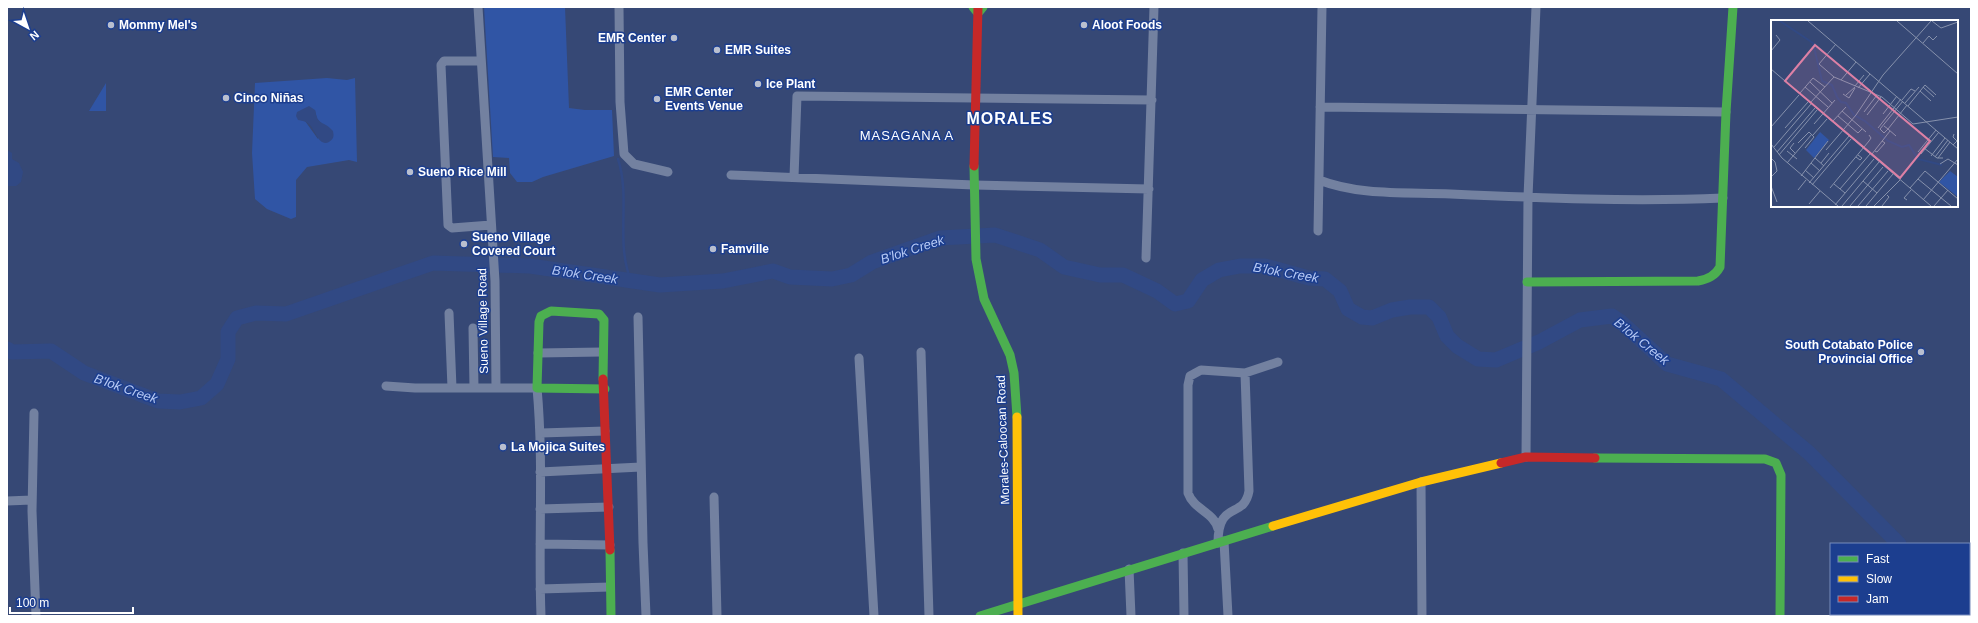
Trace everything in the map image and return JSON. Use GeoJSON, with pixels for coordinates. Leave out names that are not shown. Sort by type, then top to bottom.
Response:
{"type":"FeatureCollection","features":[{"type":"Feature","properties":{"kind":"street","name":"Sueno Village Road"},"geometry":{"type":"LineString","coordinates":[[478,7],[495,281],[496,388],[537,388]]}},
{"type":"Feature","properties":{"kind":"street"},"geometry":{"type":"LineString","coordinates":[[619,7],[620,102],[624,154],[634,164],[668,172]]}},
{"type":"Feature","properties":{"kind":"street"},"geometry":{"type":"LineString","coordinates":[[1146,258],[1154,7]]}},
{"type":"Feature","properties":{"kind":"street"},"geometry":{"type":"LineString","coordinates":[[1318,231],[1322,7]]}},
{"type":"Feature","properties":{"kind":"street"},"geometry":{"type":"LineString","coordinates":[[1526,457],[1528,197],[1536,7]]}},
{"type":"Feature","properties":{"kind":"street"},"geometry":{"type":"LineString","coordinates":[[1527,282],[1582,283],[1698,281],[1715,276],[1720,267],[1726,112],[1733,7]]}},
{"type":"Feature","properties":{"kind":"street","name":"Morales-Caloocan Road"},"geometry":{"type":"LineString","coordinates":[[978,8],[975,98],[975,243],[979,279],[984,299],[1010,355],[1014,373],[1017,419],[1018,616]]}},
{"type":"Feature","properties":{"kind":"street"},"geometry":{"type":"LineString","coordinates":[[481,61],[444,62],[440,69],[448,225],[452,228],[491,225]]}},
{"type":"Feature","properties":{"kind":"street"},"geometry":{"type":"LineString","coordinates":[[794,177],[797,96],[1152,100]]}},
{"type":"Feature","properties":{"kind":"street"},"geometry":{"type":"LineString","coordinates":[[1320,107],[1532,111],[1726,112]]}},
{"type":"Feature","properties":{"kind":"street"},"geometry":{"type":"LineString","coordinates":[[731,176],[794,177],[974,185],[1149,189]]}},
{"type":"Feature","properties":{"kind":"street"},"geometry":{"type":"LineString","coordinates":[[1319,180],[1344,188],[1362,190],[1528,197],[1660,200],[1723,198]]}},
{"type":"Feature","properties":{"kind":"street"},"geometry":{"type":"LineString","coordinates":[[542,616],[540,589],[541,433],[537,388],[538,353],[540,319],[546,312],[551,310],[599,314],[604,320],[602,352],[608,469],[611,616]]}},
{"type":"Feature","properties":{"kind":"street"},"geometry":{"type":"LineString","coordinates":[[449,313],[452,388]]}},
{"type":"Feature","properties":{"kind":"street"},"geometry":{"type":"LineString","coordinates":[[638,317],[646,616]]}},
{"type":"Feature","properties":{"kind":"street"},"geometry":{"type":"LineString","coordinates":[[473,328],[474,388]]}},
{"type":"Feature","properties":{"kind":"street"},"geometry":{"type":"LineString","coordinates":[[538,353],[602,352]]}},
{"type":"Feature","properties":{"kind":"street"},"geometry":{"type":"LineString","coordinates":[[921,352],[929,616]]}},
{"type":"Feature","properties":{"kind":"street"},"geometry":{"type":"LineString","coordinates":[[859,358],[874,616]]}},
{"type":"Feature","properties":{"kind":"street"},"geometry":{"type":"LineString","coordinates":[[1228,616],[1221,542],[1218,529],[1214,519],[1195,506],[1188,494],[1188,385],[1190,376],[1201,370],[1246,373],[1278,362]]}},
{"type":"Feature","properties":{"kind":"street"},"geometry":{"type":"LineString","coordinates":[[1218,529],[1221,520],[1227,513],[1235,511],[1248,499],[1246,373]]}},
{"type":"Feature","properties":{"kind":"street"},"geometry":{"type":"LineString","coordinates":[[386,386],[415,388],[496,388]]}},
{"type":"Feature","properties":{"kind":"street"},"geometry":{"type":"LineString","coordinates":[[537,388],[604,389]]}},
{"type":"Feature","properties":{"kind":"street"},"geometry":{"type":"LineString","coordinates":[[34,413],[32,500],[36,616]]}},
{"type":"Feature","properties":{"kind":"street"},"geometry":{"type":"LineString","coordinates":[[541,433],[605,431]]}},
{"type":"Feature","properties":{"kind":"street"},"geometry":{"type":"LineString","coordinates":[[980,616],[1129,569],[1421,482],[1526,457],[1765,458],[1771,460],[1776,464],[1781,475],[1780,616]]}},
{"type":"Feature","properties":{"kind":"street"},"geometry":{"type":"LineString","coordinates":[[540,472],[641,467]]}},
{"type":"Feature","properties":{"kind":"street"},"geometry":{"type":"LineString","coordinates":[[1421,482],[1422,616]]}},
{"type":"Feature","properties":{"kind":"street"},"geometry":{"type":"LineString","coordinates":[[714,497],[718,616]]}},
{"type":"Feature","properties":{"kind":"street"},"geometry":{"type":"LineString","coordinates":[[7,501],[32,500]]}},
{"type":"Feature","properties":{"kind":"street"},"geometry":{"type":"LineString","coordinates":[[540,509],[609,507]]}},
{"type":"Feature","properties":{"kind":"street"},"geometry":{"type":"LineString","coordinates":[[540,544],[610,545]]}},
{"type":"Feature","properties":{"kind":"street"},"geometry":{"type":"LineString","coordinates":[[1183,553],[1184,616]]}},
{"type":"Feature","properties":{"kind":"street"},"geometry":{"type":"LineString","coordinates":[[1129,569],[1131,616]]}},
{"type":"Feature","properties":{"kind":"street"},"geometry":{"type":"LineString","coordinates":[[540,589],[610,587]]}},
{"type":"Feature","properties":{"kind":"shaded area"},"geometry":{"type":"Polygon","coordinates":[[[484,7],[565,7],[569,108],[585,110],[612,110],[614,156],[543,177],[532,182],[517,182],[510,173],[509,158],[493,157],[484,7]]]}},
{"type":"Feature","properties":{"kind":"shaded area"},"geometry":{"type":"Polygon","coordinates":[[[327,78],[347,80],[355,78],[357,162],[349,160],[307,167],[296,180],[296,217],[291,219],[267,209],[255,199],[252,153],[255,83],[327,78]],[[315,110],[305,121],[318,139],[322,124],[317,119],[315,110]]]}},
{"type":"Feature","properties":{"kind":"shaded area"},"geometry":{"type":"Polygon","coordinates":[[[106,83],[106,111],[89,111],[106,83]]]}},
{"type":"Feature","properties":{"kind":"shaded area"},"geometry":{"type":"Polygon","coordinates":[[[309,106],[315,110],[318,119],[333,131],[334,134],[332,140],[329,142],[326,143],[320,140],[309,124],[298,120],[296,116],[297,112],[309,106]]]}},
{"type":"Feature","properties":{"kind":"shaded area"},"geometry":{"type":"Polygon","coordinates":[[[7,150],[12,153],[12,159],[19,163],[23,172],[21,182],[16,186],[7,186],[7,150]]]}},
{"type":"Feature","properties":{"kind":"waterway"},"geometry":{"type":"LineString","coordinates":[[618,159],[622,174],[623,189],[624,251],[626,266],[631,281]]}},
{"type":"Feature","properties":{"kind":"waterway","name":"B'lok Creek"},"geometry":{"type":"LineString","coordinates":[[7,349],[12,352],[51,351],[84,373],[158,401],[180,402],[201,398],[217,384],[228,359],[228,332],[237,318],[256,313],[286,314],[433,263],[530,266],[660,285],[723,281],[773,271],[790,277],[832,279],[851,275],[872,262],[940,238],[995,235],[1040,250],[1064,267],[1100,275],[1123,275],[1157,291],[1175,304],[1188,301],[1202,280],[1219,270],[1240,266],[1265,266],[1309,278],[1325,279],[1340,291],[1348,309],[1362,317],[1372,318],[1392,310],[1410,307],[1429,307],[1439,317],[1447,336],[1457,346],[1478,359],[1496,360],[1539,342],[1580,320],[1612,316],[1621,322],[1667,364],[1721,379],[1809,453],[1898,543]]}},
{"type":"Feature","properties":{"kind":"traffic: fast"},"geometry":{"type":"LineString","coordinates":[[973,7],[978,13],[983,7]]}},
{"type":"Feature","properties":{"kind":"traffic: fast"},"geometry":{"type":"LineString","coordinates":[[1527,282],[1698,281],[1711,277],[1716,273],[1720,267],[1726,112],[1733,7]]}},
{"type":"Feature","properties":{"kind":"traffic: fast"},"geometry":{"type":"LineString","coordinates":[[974,166],[976,259],[984,299],[1010,355],[1014,373],[1017,417]]}},
{"type":"Feature","properties":{"kind":"traffic: fast"},"geometry":{"type":"LineString","coordinates":[[603,379],[604,320],[599,314],[551,311],[541,316],[539,322],[537,388],[605,389]]}},
{"type":"Feature","properties":{"kind":"traffic: fast"},"geometry":{"type":"LineString","coordinates":[[1595,458],[1765,459],[1776,463],[1781,475],[1780,616]]}},
{"type":"Feature","properties":{"kind":"traffic: fast"},"geometry":{"type":"LineString","coordinates":[[980,616],[1273,526]]}},
{"type":"Feature","properties":{"kind":"traffic: fast"},"geometry":{"type":"LineString","coordinates":[[610,550],[611,616]]}},
{"type":"Feature","properties":{"kind":"traffic: slow"},"geometry":{"type":"LineString","coordinates":[[1017,417],[1018,616]]}},
{"type":"Feature","properties":{"kind":"traffic: slow"},"geometry":{"type":"LineString","coordinates":[[1273,526],[1421,482],[1501,463]]}},
{"type":"Feature","properties":{"kind":"traffic: jam"},"geometry":{"type":"LineString","coordinates":[[974,166],[978,7]]}},
{"type":"Feature","properties":{"kind":"traffic: jam"},"geometry":{"type":"LineString","coordinates":[[603,379],[610,550]]}},
{"type":"Feature","properties":{"kind":"traffic: jam"},"geometry":{"type":"LineString","coordinates":[[1501,463],[1526,457],[1595,458]]}},
{"type":"Feature","properties":{"kind":"place","name":"Mommy Mel's"},"geometry":{"type":"Point","coordinates":[111,25]}},
{"type":"Feature","properties":{"kind":"place","name":"Aloot Foods"},"geometry":{"type":"Point","coordinates":[1084,25]}},
{"type":"Feature","properties":{"kind":"place","name":"EMR Center"},"geometry":{"type":"Point","coordinates":[674,38]}},
{"type":"Feature","properties":{"kind":"place","name":"EMR Suites"},"geometry":{"type":"Point","coordinates":[717,50]}},
{"type":"Feature","properties":{"kind":"place","name":"Ice Plant"},"geometry":{"type":"Point","coordinates":[758,84]}},
{"type":"Feature","properties":{"kind":"place","name":"Cinco Niñas"},"geometry":{"type":"Point","coordinates":[226,98]}},
{"type":"Feature","properties":{"kind":"place","name":"EMR Center Events Venue"},"geometry":{"type":"Point","coordinates":[657,99]}},
{"type":"Feature","properties":{"kind":"place","name":"Sueno Rice Mill"},"geometry":{"type":"Point","coordinates":[410,172]}},
{"type":"Feature","properties":{"kind":"place","name":"Sueno Village Covered Court"},"geometry":{"type":"Point","coordinates":[464,244]}},
{"type":"Feature","properties":{"kind":"place","name":"Famville"},"geometry":{"type":"Point","coordinates":[713,249]}},
{"type":"Feature","properties":{"kind":"place","name":"South Cotabato Police Provincial Office"},"geometry":{"type":"Point","coordinates":[1921,352]}},
{"type":"Feature","properties":{"kind":"place","name":"La Mojica Suites"},"geometry":{"type":"Point","coordinates":[503,447]}},
{"type":"Feature","properties":{"kind":"district","name":"MORALES"},"geometry":{"type":"Point","coordinates":[1010,118]}},
{"type":"Feature","properties":{"kind":"district","name":"MASAGANA A"},"geometry":{"type":"Point","coordinates":[907,135]}}]}
